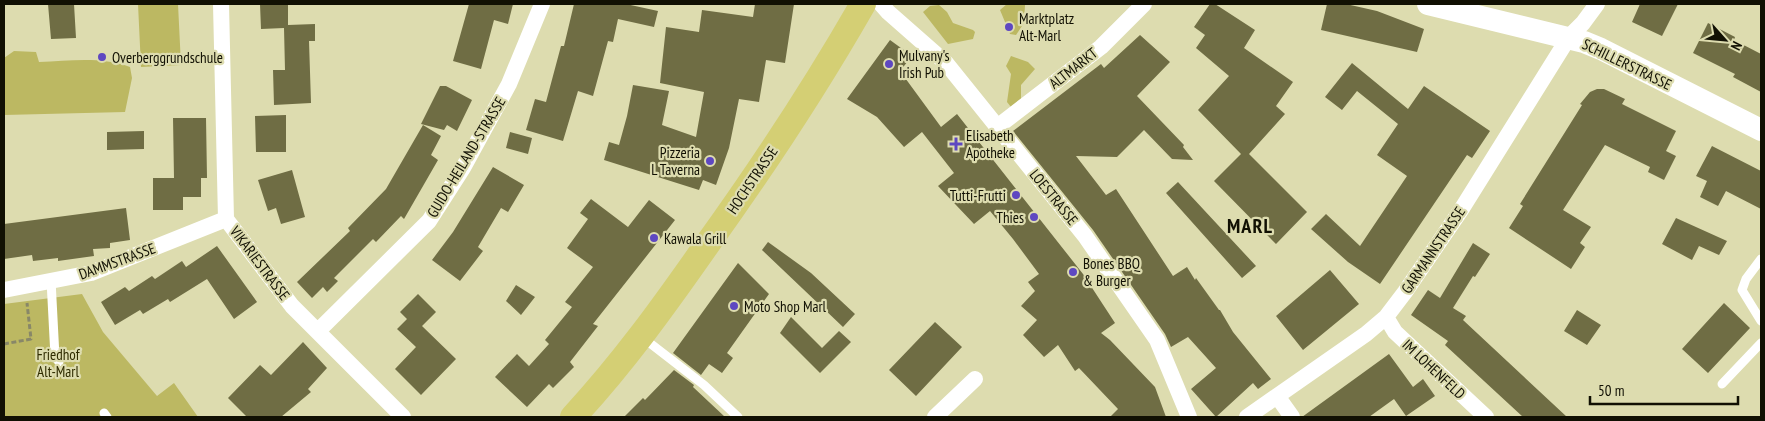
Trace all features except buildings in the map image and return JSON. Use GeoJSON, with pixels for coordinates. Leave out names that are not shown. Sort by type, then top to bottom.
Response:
{"type":"FeatureCollection","features":[{"type":"Feature","properties":{"kind":"main road","name":"HOCHSTRASSE"},"geometry":{"type":"LineString","coordinates":[[573,417],[606,382],[642,337],[741,197],[837,50],[863,4]]}},
{"type":"Feature","properties":{"kind":"street","name":"VIKARIESTRASSE"},"geometry":{"type":"LineString","coordinates":[[221,4],[226,219],[292,306],[402,417]]}},
{"type":"Feature","properties":{"kind":"street","name":"GUIDO-HEILAND-STRASSE"},"geometry":{"type":"LineString","coordinates":[[318,331],[429,221],[463,168],[509,84],[542,4]]}},
{"type":"Feature","properties":{"kind":"street","name":"LOESTRASSE"},"geometry":{"type":"LineString","coordinates":[[881,4],[946,63],[1085,236],[1157,340],[1189,417]]}},
{"type":"Feature","properties":{"kind":"street","name":"ALTMARKT"},"geometry":{"type":"LineString","coordinates":[[997,127],[1100,47],[1144,4]]}},
{"type":"Feature","properties":{"kind":"street","name":"SCHILLERSTRASSE"},"geometry":{"type":"LineString","coordinates":[[1428,4],[1569,37],[1602,49],[1761,130]]}},
{"type":"Feature","properties":{"kind":"street","name":"GARMANNSTRASSE"},"geometry":{"type":"LineString","coordinates":[[1247,417],[1366,334],[1386,317],[1410,286],[1461,210],[1569,37],[1597,4]]}},
{"type":"Feature","properties":{"kind":"street","name":"DAMMSTRASSE"},"geometry":{"type":"LineString","coordinates":[[4,290],[91,273],[226,219]]}},
{"type":"Feature","properties":{"kind":"street","name":"IM LOHENFELD"},"geometry":{"type":"LineString","coordinates":[[1386,317],[1395,332],[1486,417]]}},
{"type":"Feature","properties":{"kind":"street"},"geometry":{"type":"LineString","coordinates":[[935,417],[975,379]]}},
{"type":"Feature","properties":{"kind":"street"},"geometry":{"type":"LineString","coordinates":[[1277,396],[1292,417]]}},
{"type":"Feature","properties":{"kind":"lane"},"geometry":{"type":"LineString","coordinates":[[1761,258],[1746,279],[1742,290],[1761,321]]}},
{"type":"Feature","properties":{"kind":"lane"},"geometry":{"type":"LineString","coordinates":[[51,280],[55,357],[59,362]]}},
{"type":"Feature","properties":{"kind":"lane"},"geometry":{"type":"LineString","coordinates":[[642,337],[704,386],[738,417]]}},
{"type":"Feature","properties":{"kind":"lane"},"geometry":{"type":"LineString","coordinates":[[1722,384],[1761,343]]}},
{"type":"Feature","properties":{"kind":"path"},"geometry":{"type":"LineString","coordinates":[[4,344],[30,339],[25,285]]}},
{"type":"Feature","properties":{"kind":"green space"},"geometry":{"type":"Polygon","coordinates":[[[138,4],[178,4],[181,65],[141,67],[138,4]]]}},
{"type":"Feature","properties":{"kind":"green space"},"geometry":{"type":"Polygon","coordinates":[[[1007,4],[1025,4],[1024,23],[1016,35],[1010,34],[1000,10],[1007,4]]]}},
{"type":"Feature","properties":{"kind":"green space"},"geometry":{"type":"Polygon","coordinates":[[[939,5],[947,12],[953,23],[975,32],[973,39],[948,44],[923,12],[930,6],[939,5]]]}},
{"type":"Feature","properties":{"kind":"green space"},"geometry":{"type":"Polygon","coordinates":[[[14,51],[36,52],[39,62],[96,60],[130,67],[132,78],[125,112],[4,115],[4,58],[14,51]]]}},
{"type":"Feature","properties":{"kind":"green space"},"geometry":{"type":"Polygon","coordinates":[[[1011,56],[1028,62],[1035,69],[1021,85],[1021,99],[1011,107],[1007,102],[1011,74],[1006,66],[1011,56]]]}},
{"type":"Feature","properties":{"kind":"green space","name":"Friedhof Alt-Marl"},"geometry":{"type":"Polygon","coordinates":[[[82,294],[103,332],[157,396],[174,383],[198,417],[4,417],[4,304],[82,294]]]}},
{"type":"Feature","properties":{"kind":"place","name":"Marktplatz Alt-Marl"},"geometry":{"type":"Point","coordinates":[1009,27]}},
{"type":"Feature","properties":{"kind":"place","name":"Overberggrundschule"},"geometry":{"type":"Point","coordinates":[102,57]}},
{"type":"Feature","properties":{"kind":"place","name":"Mulvany's Irish Pub"},"geometry":{"type":"Point","coordinates":[889,64]}},
{"type":"Feature","properties":{"kind":"place","name":"Elisabeth Apotheke"},"geometry":{"type":"Point","coordinates":[956,144]}},
{"type":"Feature","properties":{"kind":"place","name":"Pizzeria L Taverna"},"geometry":{"type":"Point","coordinates":[710,161]}},
{"type":"Feature","properties":{"kind":"place","name":"Tutti-Frutti"},"geometry":{"type":"Point","coordinates":[1016,195]}},
{"type":"Feature","properties":{"kind":"place","name":"Thies"},"geometry":{"type":"Point","coordinates":[1034,217]}},
{"type":"Feature","properties":{"kind":"place","name":"Kawala Grill"},"geometry":{"type":"Point","coordinates":[654,238]}},
{"type":"Feature","properties":{"kind":"place","name":"Bones BBQ & Burger"},"geometry":{"type":"Point","coordinates":[1073,272]}},
{"type":"Feature","properties":{"kind":"place","name":"Moto Shop Marl"},"geometry":{"type":"Point","coordinates":[734,306]}},
{"type":"Feature","properties":{"kind":"district","name":"MARL"},"geometry":{"type":"Point","coordinates":[1250,226]}}]}
